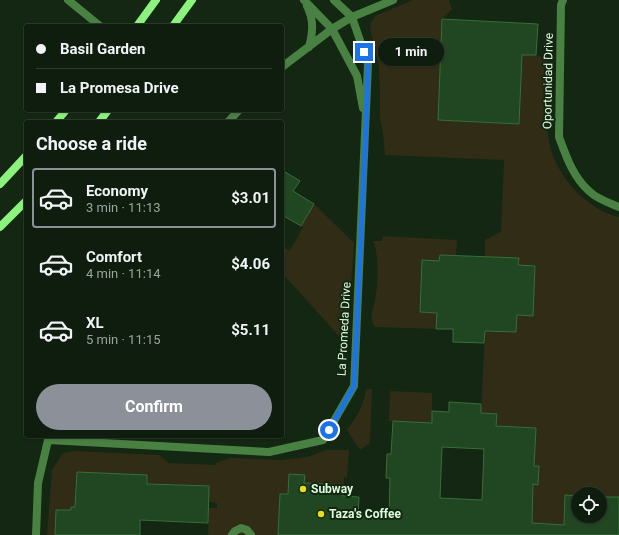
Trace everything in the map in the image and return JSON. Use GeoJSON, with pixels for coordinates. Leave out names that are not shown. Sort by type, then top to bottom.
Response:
{"type":"FeatureCollection","features":[{"type":"Feature","properties":{"kind":"main road"},"geometry":{"type":"LineString","coordinates":[[138,24],[156,0]]}},
{"type":"Feature","properties":{"kind":"main road"},"geometry":{"type":"LineString","coordinates":[[174,24],[192,0]]}},
{"type":"Feature","properties":{"kind":"main road"},"geometry":{"type":"LineString","coordinates":[[58,120],[64,112]]}},
{"type":"Feature","properties":{"kind":"main road"},"geometry":{"type":"LineString","coordinates":[[0,184],[24,158]]}},
{"type":"Feature","properties":{"kind":"main road"},"geometry":{"type":"LineString","coordinates":[[0,227],[24,203]]}},
{"type":"Feature","properties":{"kind":"street"},"geometry":{"type":"LineString","coordinates":[[68,0],[98,24]]}},
{"type":"Feature","properties":{"kind":"street"},"geometry":{"type":"LineString","coordinates":[[304,0],[332,29],[357,76],[366,127]]}},
{"type":"Feature","properties":{"kind":"street"},"geometry":{"type":"LineString","coordinates":[[304,0],[311,15],[312,28],[309,47]]}},
{"type":"Feature","properties":{"kind":"street"},"geometry":{"type":"LineString","coordinates":[[334,0],[352,17],[368,64],[366,127]]}},
{"type":"Feature","properties":{"kind":"street"},"geometry":{"type":"LineString","coordinates":[[284,66],[332,29],[352,17],[393,0]]}},
{"type":"Feature","properties":{"kind":"street","name":"Oportunidad Drive"},"geometry":{"type":"LineString","coordinates":[[563,0],[561,5],[559,137],[566,157],[576,174],[589,191],[599,198],[619,207]]}},
{"type":"Feature","properties":{"kind":"street"},"geometry":{"type":"LineString","coordinates":[[230,120],[237,112]]}},
{"type":"Feature","properties":{"kind":"street","name":"La Promeda Drive"},"geometry":{"type":"LineString","coordinates":[[48,438],[269,452],[323,440],[354,386],[366,127]]}},
{"type":"Feature","properties":{"kind":"street"},"geometry":{"type":"LineString","coordinates":[[36,535],[38,483],[48,438]]}},
{"type":"Feature","properties":{"kind":"street"},"geometry":{"type":"LineString","coordinates":[[232,535],[235,531],[241,528],[248,530],[251,535]]}},
{"type":"Feature","properties":{"kind":"shaded area"},"geometry":{"type":"Polygon","coordinates":[[[413,0],[449,0],[452,9],[442,19],[438,120],[519,124],[522,55],[536,55],[550,60],[547,123],[549,142],[558,167],[574,189],[584,199],[595,207],[619,217],[619,497],[607,497],[607,487],[571,487],[571,495],[565,495],[564,525],[532,523],[532,484],[538,484],[532,466],[534,461],[536,428],[485,425],[481,413],[485,331],[516,332],[517,315],[533,315],[535,266],[518,265],[519,259],[485,257],[485,240],[501,232],[504,160],[385,155],[380,118],[379,66],[370,29],[371,23],[375,16],[413,0]]]}},
{"type":"Feature","properties":{"kind":"shaded area"},"geometry":{"type":"Polygon","coordinates":[[[314,204],[354,243],[347,345],[284,275],[284,247],[290,251],[303,227],[301,226],[314,204]]]}},
{"type":"Feature","properties":{"kind":"shaded area"},"geometry":{"type":"Polygon","coordinates":[[[383,236],[457,240],[456,255],[440,255],[439,261],[422,260],[420,312],[437,313],[436,329],[375,327],[372,319],[372,311],[376,294],[378,268],[373,241],[382,241],[383,236]]]}},
{"type":"Feature","properties":{"kind":"shaded area"},"geometry":{"type":"Polygon","coordinates":[[[366,389],[372,389],[370,443],[360,450],[347,430],[360,411],[366,389]]]}},
{"type":"Feature","properties":{"kind":"shaded area"},"geometry":{"type":"Polygon","coordinates":[[[390,391],[432,393],[432,418],[443,419],[443,423],[389,421],[390,391]]]}},
{"type":"Feature","properties":{"kind":"shaded area"},"geometry":{"type":"Polygon","coordinates":[[[326,450],[349,450],[347,477],[344,477],[344,485],[304,483],[304,475],[289,474],[288,494],[280,494],[278,535],[208,535],[209,508],[217,508],[217,503],[209,502],[209,486],[147,484],[147,475],[75,507],[71,507],[71,510],[56,510],[55,535],[47,535],[52,470],[63,453],[75,451],[159,455],[169,463],[216,465],[216,463],[230,458],[281,460],[308,457],[326,450]]]}},
{"type":"Feature","properties":{"kind":"building"},"geometry":{"type":"Polygon","coordinates":[[[442,19],[538,24],[536,55],[522,55],[519,124],[438,120],[442,19]]]}},
{"type":"Feature","properties":{"kind":"building"},"geometry":{"type":"Polygon","coordinates":[[[284,171],[300,181],[293,191],[314,204],[301,226],[284,216],[284,171]]]}},
{"type":"Feature","properties":{"kind":"building"},"geometry":{"type":"Polygon","coordinates":[[[440,255],[519,258],[518,265],[535,266],[533,316],[517,315],[516,332],[485,331],[484,343],[453,342],[453,329],[436,329],[437,313],[420,312],[422,260],[439,261],[440,255]]]}},
{"type":"Feature","properties":{"kind":"building"},"geometry":{"type":"Polygon","coordinates":[[[449,402],[481,404],[481,413],[497,414],[496,426],[536,428],[534,466],[539,466],[538,485],[533,484],[532,523],[564,525],[565,495],[571,495],[571,523],[607,523],[607,497],[619,497],[619,535],[278,535],[280,494],[288,494],[289,474],[305,475],[304,483],[344,485],[343,496],[359,497],[358,516],[389,517],[390,478],[386,478],[387,454],[391,454],[393,421],[432,423],[432,411],[449,412],[449,402]],[[442,447],[440,498],[482,500],[484,449],[442,447]]]}},
{"type":"Feature","properties":{"kind":"building"},"geometry":{"type":"Polygon","coordinates":[[[77,472],[147,475],[147,484],[209,486],[208,523],[140,520],[140,535],[55,535],[56,510],[71,510],[71,507],[75,507],[77,472]]]}},
{"type":"Feature","properties":{"kind":"place","name":"Subway"},"geometry":{"type":"Point","coordinates":[303,489]}},
{"type":"Feature","properties":{"kind":"place","name":"Taza's Coffee"},"geometry":{"type":"Point","coordinates":[321,514]}},
{"type":"Feature","properties":{"kind":"route"},"geometry":{"type":"LineString","coordinates":[[329,430],[354,386],[368,64],[364,52]]}}]}
